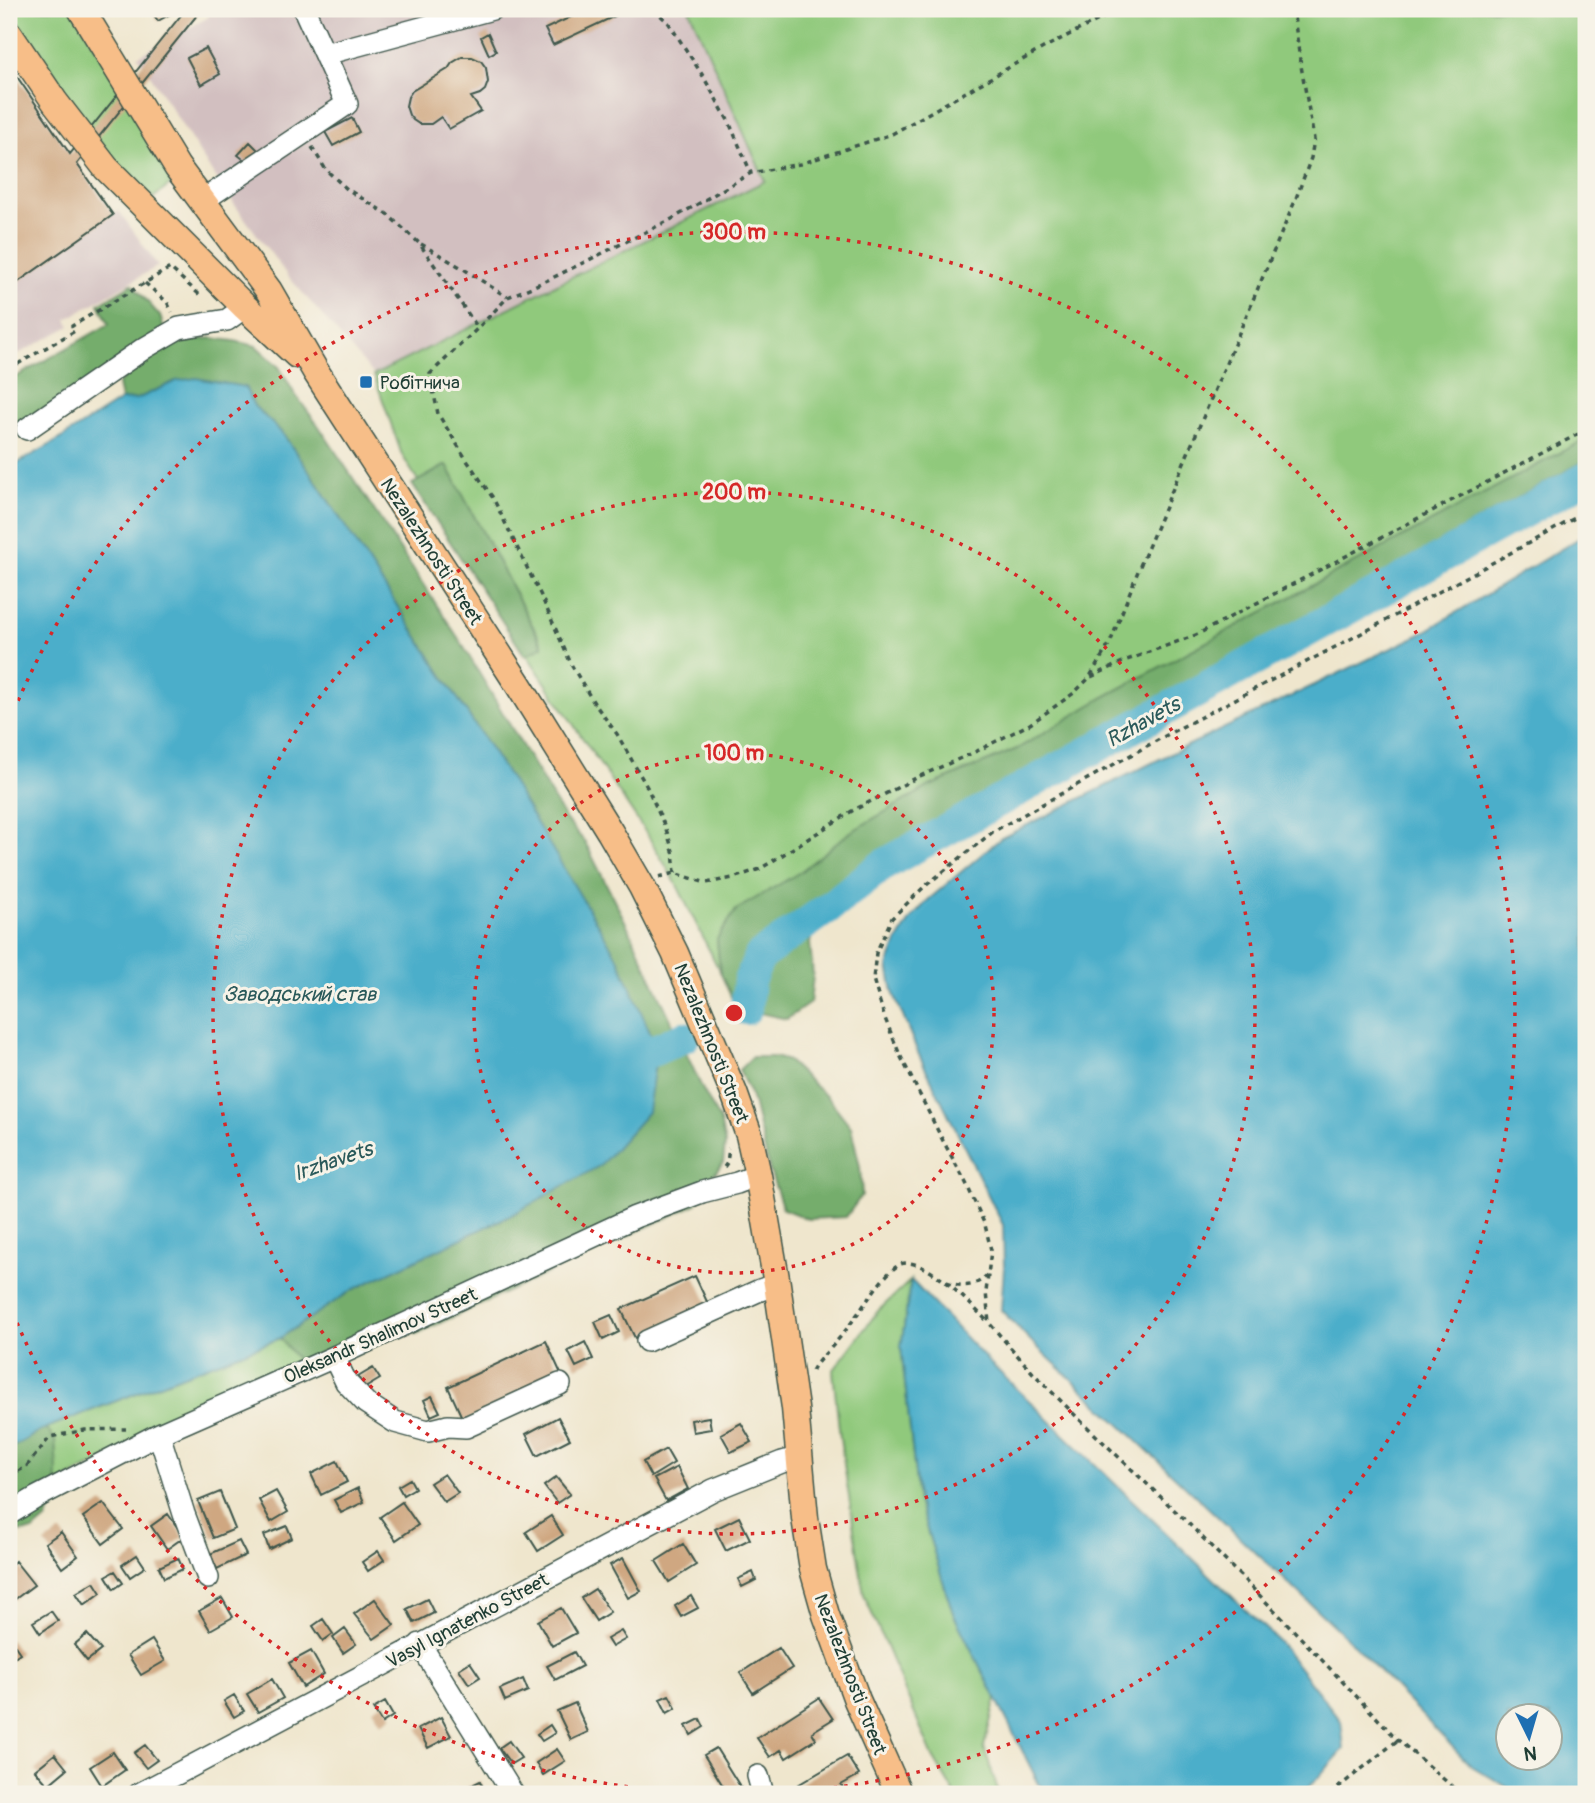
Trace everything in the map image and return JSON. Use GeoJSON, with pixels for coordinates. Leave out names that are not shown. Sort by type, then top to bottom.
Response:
{"type":"FeatureCollection","features":[{"type":"Feature","properties":{"kind":"main road","name":"Nezalezhnosti Street"},"geometry":{"type":"LineString","coordinates":[[81,9],[177,167],[269,291],[316,372],[519,684],[642,887],[675,953],[734,1093],[748,1135],[758,1175],[777,1284],[811,1556],[826,1615],[857,1700],[897,1794]]}},
{"type":"Feature","properties":{"kind":"main road","name":"Nezalezhnosti Street"},"geometry":{"type":"LineString","coordinates":[[9,34],[55,102],[106,168],[236,313],[316,372]]}},
{"type":"Feature","properties":{"kind":"street"},"geometry":{"type":"LineString","coordinates":[[202,201],[347,104],[304,9]]}},
{"type":"Feature","properties":{"kind":"street"},"geometry":{"type":"LineString","coordinates":[[325,54],[492,9]]}},
{"type":"Feature","properties":{"kind":"street"},"geometry":{"type":"LineString","coordinates":[[27,429],[143,349],[179,328],[236,313]]}},
{"type":"Feature","properties":{"kind":"street","name":"Oleksandr Shalimov Street"},"geometry":{"type":"LineString","coordinates":[[9,1514],[159,1434],[334,1357],[635,1217],[758,1175]]}},
{"type":"Feature","properties":{"kind":"street"},"geometry":{"type":"LineString","coordinates":[[646,1341],[777,1284]]}},
{"type":"Feature","properties":{"kind":"street"},"geometry":{"type":"LineString","coordinates":[[334,1357],[346,1382],[366,1404],[395,1422],[428,1431],[448,1426],[466,1427],[560,1384]]}},
{"type":"Feature","properties":{"kind":"street"},"geometry":{"type":"LineString","coordinates":[[159,1434],[184,1514],[208,1578]]}},
{"type":"Feature","properties":{"kind":"street","name":"Vasyl Ignatenko Street"},"geometry":{"type":"LineString","coordinates":[[139,1794],[168,1788],[420,1644],[713,1490],[800,1457]]}},
{"type":"Feature","properties":{"kind":"street"},"geometry":{"type":"LineString","coordinates":[[420,1644],[513,1794]]}},
{"type":"Feature","properties":{"kind":"path"},"geometry":{"type":"LineString","coordinates":[[653,9],[668,22],[704,76],[729,122],[751,173]]}},
{"type":"Feature","properties":{"kind":"path"},"geometry":{"type":"LineString","coordinates":[[1120,9],[1045,47],[892,134],[800,164],[751,173],[671,219],[508,297],[430,374],[438,414],[493,498],[572,666],[617,734],[646,787],[666,829],[673,851],[675,873],[706,883],[760,869],[852,811],[1030,724],[1074,693],[1089,678],[1111,643],[1140,566],[1311,158],[1314,139],[1293,9]]}},
{"type":"Feature","properties":{"kind":"path"},"geometry":{"type":"LineString","coordinates":[[304,133],[326,170],[346,189],[387,214],[419,243],[508,297]]}},
{"type":"Feature","properties":{"kind":"path"},"geometry":{"type":"LineString","coordinates":[[419,243],[478,328]]}},
{"type":"Feature","properties":{"kind":"path"},"geometry":{"type":"LineString","coordinates":[[9,369],[75,331],[72,326],[170,268],[236,313]]}},
{"type":"Feature","properties":{"kind":"path"},"geometry":{"type":"LineString","coordinates":[[145,283],[167,302],[179,328]]}},
{"type":"Feature","properties":{"kind":"path"},"geometry":{"type":"LineString","coordinates":[[1089,678],[1127,660],[1196,635],[1586,430]]}},
{"type":"Feature","properties":{"kind":"path"},"geometry":{"type":"LineString","coordinates":[[989,1323],[986,1292],[991,1250],[985,1225],[900,1055],[873,979],[876,953],[892,918],[924,887],[994,831],[1586,512]]}},
{"type":"Feature","properties":{"kind":"path"},"geometry":{"type":"LineString","coordinates":[[702,1192],[727,1163],[729,1148]]}},
{"type":"Feature","properties":{"kind":"path"},"geometry":{"type":"LineString","coordinates":[[814,1368],[855,1319],[876,1287],[899,1264],[911,1262],[926,1268],[967,1301],[1081,1422],[1188,1523],[1398,1740],[1461,1794]]}},
{"type":"Feature","properties":{"kind":"path"},"geometry":{"type":"LineString","coordinates":[[944,1282],[970,1286],[981,1282],[988,1274]]}},
{"type":"Feature","properties":{"kind":"path"},"geometry":{"type":"LineString","coordinates":[[9,1476],[26,1467],[50,1437],[85,1430],[154,1430],[159,1434]]}},
{"type":"Feature","properties":{"kind":"path"},"geometry":{"type":"LineString","coordinates":[[1330,1794],[1398,1740]]}},
{"type":"Feature","properties":{"kind":"shaded area"},"geometry":{"type":"Polygon","coordinates":[[[205,9],[689,9],[765,181],[374,375],[287,275],[220,185],[138,56],[209,17],[205,9]]]}},
{"type":"Feature","properties":{"kind":"shaded area"},"geometry":{"type":"Polygon","coordinates":[[[9,65],[113,214],[119,211],[158,266],[67,319],[70,326],[9,359],[9,65]]]}},
{"type":"Feature","properties":{"kind":"green space"},"geometry":{"type":"Polygon","coordinates":[[[9,9],[72,9],[178,179],[153,198],[113,160],[9,22],[9,9]]]}},
{"type":"Feature","properties":{"kind":"green space"},"geometry":{"type":"Polygon","coordinates":[[[689,9],[1586,9],[1586,439],[1104,697],[1017,749],[930,786],[849,833],[717,939],[720,972],[676,883],[648,836],[527,655],[543,645],[446,465],[418,481],[402,455],[374,375],[765,181],[689,9]]]}},
{"type":"Feature","properties":{"kind":"green space"},"geometry":{"type":"Polygon","coordinates":[[[132,284],[160,316],[164,328],[9,438],[9,381],[109,324],[99,304],[132,284]]]}},
{"type":"Feature","properties":{"kind":"green space"},"geometry":{"type":"Polygon","coordinates":[[[212,338],[256,346],[279,367],[459,639],[566,820],[585,842],[720,1121],[725,1144],[723,1163],[709,1180],[696,1204],[416,1334],[403,1315],[300,1363],[280,1338],[352,1290],[513,1214],[509,777],[311,474],[282,433],[254,406],[245,387],[176,381],[137,399],[121,400],[118,384],[149,356],[171,345],[212,338]]]}},
{"type":"Feature","properties":{"kind":"green space"},"geometry":{"type":"Polygon","coordinates":[[[1586,439],[1586,460],[1392,568],[930,834],[867,881],[817,913],[810,943],[813,976],[810,1003],[787,1019],[736,1008],[720,972],[717,939],[736,910],[800,872],[849,833],[930,786],[1017,749],[1104,697],[1586,439]]]}},
{"type":"Feature","properties":{"kind":"green space"},"geometry":{"type":"Polygon","coordinates":[[[447,465],[543,646],[525,656],[412,484],[447,465]]]}},
{"type":"Feature","properties":{"kind":"green space"},"geometry":{"type":"Polygon","coordinates":[[[752,1057],[774,1057],[788,1061],[830,1100],[851,1127],[860,1167],[862,1195],[846,1217],[808,1219],[783,1209],[770,1171],[752,1098],[739,1070],[752,1057]]]}},
{"type":"Feature","properties":{"kind":"green space"},"geometry":{"type":"Polygon","coordinates":[[[911,1280],[901,1347],[918,1501],[953,1613],[996,1698],[984,1747],[999,1794],[955,1794],[933,1757],[864,1595],[840,1438],[833,1371],[878,1311],[911,1280]]]}},
{"type":"Feature","properties":{"kind":"green space"},"geometry":{"type":"Polygon","coordinates":[[[280,1338],[300,1363],[56,1484],[55,1440],[46,1428],[280,1338]]]}},
{"type":"Feature","properties":{"kind":"green space"},"geometry":{"type":"Polygon","coordinates":[[[46,1428],[55,1440],[57,1470],[56,1491],[47,1519],[33,1531],[9,1532],[9,1449],[46,1428]]]}},
{"type":"Feature","properties":{"kind":"water","name":"Заводський став"},"geometry":{"type":"Polygon","coordinates":[[[196,378],[245,387],[254,406],[282,433],[509,777],[619,960],[657,1049],[648,1112],[601,1165],[513,1214],[352,1290],[280,1338],[46,1428],[9,1449],[9,468],[121,400],[137,399],[176,381],[196,378]]]}},
{"type":"Feature","properties":{"kind":"water"},"geometry":{"type":"Polygon","coordinates":[[[1586,534],[1586,1794],[1519,1794],[1470,1765],[1351,1642],[1001,1310],[1003,1225],[919,1055],[893,992],[888,966],[897,942],[910,920],[928,900],[1001,838],[1419,635],[1586,534]]]}},
{"type":"Feature","properties":{"kind":"water"},"geometry":{"type":"Polygon","coordinates":[[[911,1280],[987,1360],[1278,1641],[1341,1721],[1344,1749],[1300,1794],[1047,1794],[1039,1784],[953,1613],[918,1501],[901,1347],[911,1280]]]}},
{"type":"Feature","properties":{"kind":"building"},"geometry":{"type":"Polygon","coordinates":[[[150,9],[179,9],[158,21],[150,9]]]}},
{"type":"Feature","properties":{"kind":"building"},"geometry":{"type":"Polygon","coordinates":[[[186,9],[202,9],[77,164],[113,215],[11,287],[9,65],[70,154],[186,9]]]}},
{"type":"Feature","properties":{"kind":"building"},"geometry":{"type":"Polygon","coordinates":[[[588,9],[612,9],[615,16],[553,45],[545,29],[588,9]]]}},
{"type":"Feature","properties":{"kind":"building"},"geometry":{"type":"Polygon","coordinates":[[[488,33],[496,51],[489,55],[481,37],[488,33]]]}},
{"type":"Feature","properties":{"kind":"building"},"geometry":{"type":"Polygon","coordinates":[[[206,48],[220,74],[201,85],[187,58],[206,48]]]}},
{"type":"Feature","properties":{"kind":"building"},"geometry":{"type":"Polygon","coordinates":[[[462,57],[481,61],[486,68],[488,82],[485,90],[471,97],[481,111],[449,129],[441,117],[431,124],[419,124],[413,120],[406,106],[412,91],[462,57]]]}},
{"type":"Feature","properties":{"kind":"building"},"geometry":{"type":"Polygon","coordinates":[[[352,118],[359,132],[333,146],[325,132],[352,118]]]}},
{"type":"Feature","properties":{"kind":"building"},"geometry":{"type":"Polygon","coordinates":[[[250,142],[259,151],[248,163],[238,155],[250,142]]]}},
{"type":"Feature","properties":{"kind":"building"},"geometry":{"type":"Polygon","coordinates":[[[695,1276],[709,1306],[635,1338],[621,1309],[695,1276]]]}},
{"type":"Feature","properties":{"kind":"building"},"geometry":{"type":"Polygon","coordinates":[[[611,1315],[619,1332],[603,1340],[595,1322],[611,1315]]]}},
{"type":"Feature","properties":{"kind":"building"},"geometry":{"type":"Polygon","coordinates":[[[546,1341],[562,1376],[464,1422],[448,1387],[546,1341]]]}},
{"type":"Feature","properties":{"kind":"building"},"geometry":{"type":"Polygon","coordinates":[[[585,1342],[593,1359],[576,1367],[568,1351],[585,1342]]]}},
{"type":"Feature","properties":{"kind":"building"},"geometry":{"type":"Polygon","coordinates":[[[373,1368],[380,1379],[365,1388],[358,1377],[373,1368]]]}},
{"type":"Feature","properties":{"kind":"building"},"geometry":{"type":"Polygon","coordinates":[[[432,1396],[440,1412],[431,1416],[424,1400],[432,1396]]]}},
{"type":"Feature","properties":{"kind":"building"},"geometry":{"type":"Polygon","coordinates":[[[558,1417],[570,1439],[537,1456],[526,1434],[558,1417]]]}},
{"type":"Feature","properties":{"kind":"building"},"geometry":{"type":"Polygon","coordinates":[[[709,1417],[711,1429],[693,1432],[691,1420],[709,1417]]]}},
{"type":"Feature","properties":{"kind":"building"},"geometry":{"type":"Polygon","coordinates":[[[741,1423],[752,1442],[731,1452],[721,1434],[741,1423]]]}},
{"type":"Feature","properties":{"kind":"building"},"geometry":{"type":"Polygon","coordinates":[[[666,1449],[674,1463],[651,1477],[643,1462],[666,1449]]]}},
{"type":"Feature","properties":{"kind":"building"},"geometry":{"type":"Polygon","coordinates":[[[337,1461],[347,1482],[321,1495],[311,1474],[337,1461]]]}},
{"type":"Feature","properties":{"kind":"building"},"geometry":{"type":"Polygon","coordinates":[[[677,1467],[688,1489],[666,1501],[654,1479],[677,1467]]]}},
{"type":"Feature","properties":{"kind":"building"},"geometry":{"type":"Polygon","coordinates":[[[444,1474],[458,1493],[444,1502],[430,1483],[444,1474]]]}},
{"type":"Feature","properties":{"kind":"building"},"geometry":{"type":"Polygon","coordinates":[[[556,1477],[570,1494],[557,1503],[544,1486],[556,1477]]]}},
{"type":"Feature","properties":{"kind":"building"},"geometry":{"type":"Polygon","coordinates":[[[410,1479],[415,1488],[403,1495],[398,1486],[410,1479]]]}},
{"type":"Feature","properties":{"kind":"building"},"geometry":{"type":"Polygon","coordinates":[[[358,1488],[364,1502],[341,1513],[334,1500],[358,1488]]]}},
{"type":"Feature","properties":{"kind":"building"},"geometry":{"type":"Polygon","coordinates":[[[276,1491],[288,1512],[271,1522],[259,1500],[276,1491]]]}},
{"type":"Feature","properties":{"kind":"building"},"geometry":{"type":"Polygon","coordinates":[[[220,1492],[235,1529],[213,1538],[198,1501],[220,1492]]]}},
{"type":"Feature","properties":{"kind":"building"},"geometry":{"type":"Polygon","coordinates":[[[402,1502],[418,1525],[396,1540],[380,1517],[402,1502]]]}},
{"type":"Feature","properties":{"kind":"building"},"geometry":{"type":"Polygon","coordinates":[[[103,1503],[123,1529],[103,1544],[83,1517],[103,1503]]]}},
{"type":"Feature","properties":{"kind":"building"},"geometry":{"type":"Polygon","coordinates":[[[168,1514],[184,1537],[167,1549],[151,1526],[168,1514]]]}},
{"type":"Feature","properties":{"kind":"building"},"geometry":{"type":"Polygon","coordinates":[[[551,1516],[563,1535],[538,1551],[526,1532],[551,1516]]]}},
{"type":"Feature","properties":{"kind":"building"},"geometry":{"type":"Polygon","coordinates":[[[739,1517],[750,1539],[726,1551],[715,1529],[739,1517]]]}},
{"type":"Feature","properties":{"kind":"building"},"geometry":{"type":"Polygon","coordinates":[[[287,1526],[292,1538],[269,1549],[264,1535],[287,1526]]]}},
{"type":"Feature","properties":{"kind":"building"},"geometry":{"type":"Polygon","coordinates":[[[61,1532],[78,1556],[62,1568],[45,1543],[61,1532]]]}},
{"type":"Feature","properties":{"kind":"building"},"geometry":{"type":"Polygon","coordinates":[[[239,1541],[246,1555],[217,1569],[210,1554],[239,1541]]]}},
{"type":"Feature","properties":{"kind":"building"},"geometry":{"type":"Polygon","coordinates":[[[683,1544],[696,1565],[669,1582],[656,1561],[683,1544]]]}},
{"type":"Feature","properties":{"kind":"building"},"geometry":{"type":"Polygon","coordinates":[[[378,1551],[384,1560],[368,1571],[362,1562],[378,1551]]]}},
{"type":"Feature","properties":{"kind":"building"},"geometry":{"type":"Polygon","coordinates":[[[137,1555],[145,1567],[130,1577],[122,1565],[137,1555]]]}},
{"type":"Feature","properties":{"kind":"building"},"geometry":{"type":"Polygon","coordinates":[[[178,1558],[183,1569],[164,1578],[159,1567],[178,1558]]]}},
{"type":"Feature","properties":{"kind":"building"},"geometry":{"type":"Polygon","coordinates":[[[623,1558],[641,1591],[628,1598],[610,1565],[623,1558]]]}},
{"type":"Feature","properties":{"kind":"building"},"geometry":{"type":"Polygon","coordinates":[[[15,1561],[34,1585],[14,1600],[9,1594],[9,1566],[15,1561]]]}},
{"type":"Feature","properties":{"kind":"building"},"geometry":{"type":"Polygon","coordinates":[[[115,1571],[123,1583],[114,1589],[106,1576],[115,1571]]]}},
{"type":"Feature","properties":{"kind":"building"},"geometry":{"type":"Polygon","coordinates":[[[753,1572],[756,1580],[742,1587],[738,1579],[753,1572]]]}},
{"type":"Feature","properties":{"kind":"building"},"geometry":{"type":"Polygon","coordinates":[[[94,1582],[101,1593],[84,1605],[76,1593],[94,1582]]]}},
{"type":"Feature","properties":{"kind":"building"},"geometry":{"type":"Polygon","coordinates":[[[595,1589],[610,1612],[596,1621],[581,1598],[595,1589]]]}},
{"type":"Feature","properties":{"kind":"building"},"geometry":{"type":"Polygon","coordinates":[[[691,1596],[698,1608],[681,1617],[675,1606],[691,1596]]]}},
{"type":"Feature","properties":{"kind":"building"},"geometry":{"type":"Polygon","coordinates":[[[222,1598],[233,1617],[210,1630],[199,1611],[222,1598]]]}},
{"type":"Feature","properties":{"kind":"building"},"geometry":{"type":"Polygon","coordinates":[[[375,1599],[394,1625],[374,1639],[354,1614],[375,1599]]]}},
{"type":"Feature","properties":{"kind":"building"},"geometry":{"type":"Polygon","coordinates":[[[427,1599],[434,1613],[414,1623],[407,1609],[427,1599]]]}},
{"type":"Feature","properties":{"kind":"building"},"geometry":{"type":"Polygon","coordinates":[[[561,1608],[576,1633],[552,1646],[538,1621],[561,1608]]]}},
{"type":"Feature","properties":{"kind":"building"},"geometry":{"type":"Polygon","coordinates":[[[51,1611],[58,1621],[40,1633],[33,1622],[51,1611]]]}},
{"type":"Feature","properties":{"kind":"building"},"geometry":{"type":"Polygon","coordinates":[[[323,1619],[333,1634],[323,1641],[313,1626],[323,1619]]]}},
{"type":"Feature","properties":{"kind":"building"},"geometry":{"type":"Polygon","coordinates":[[[345,1629],[356,1644],[343,1653],[333,1638],[345,1629]]]}},
{"type":"Feature","properties":{"kind":"building"},"geometry":{"type":"Polygon","coordinates":[[[621,1631],[626,1639],[612,1647],[607,1639],[621,1631]]]}},
{"type":"Feature","properties":{"kind":"building"},"geometry":{"type":"Polygon","coordinates":[[[87,1634],[101,1650],[87,1661],[74,1645],[87,1634]]]}},
{"type":"Feature","properties":{"kind":"building"},"geometry":{"type":"Polygon","coordinates":[[[11,1640],[20,1653],[9,1661],[9,1641],[11,1640]]]}},
{"type":"Feature","properties":{"kind":"building"},"geometry":{"type":"Polygon","coordinates":[[[152,1640],[165,1661],[141,1675],[128,1655],[152,1640]]]}},
{"type":"Feature","properties":{"kind":"building"},"geometry":{"type":"Polygon","coordinates":[[[779,1648],[792,1668],[753,1693],[740,1673],[779,1648]]]}},
{"type":"Feature","properties":{"kind":"building"},"geometry":{"type":"Polygon","coordinates":[[[311,1651],[324,1674],[303,1687],[289,1663],[311,1651]]]}},
{"type":"Feature","properties":{"kind":"building"},"geometry":{"type":"Polygon","coordinates":[[[574,1652],[582,1666],[555,1680],[547,1666],[574,1652]]]}},
{"type":"Feature","properties":{"kind":"building"},"geometry":{"type":"Polygon","coordinates":[[[470,1662],[480,1677],[469,1684],[459,1669],[470,1662]]]}},
{"type":"Feature","properties":{"kind":"building"},"geometry":{"type":"Polygon","coordinates":[[[272,1679],[283,1698],[258,1712],[247,1694],[272,1679]]]}},
{"type":"Feature","properties":{"kind":"building"},"geometry":{"type":"Polygon","coordinates":[[[523,1679],[528,1691],[505,1701],[500,1689],[523,1679]]]}},
{"type":"Feature","properties":{"kind":"building"},"geometry":{"type":"Polygon","coordinates":[[[234,1695],[244,1711],[234,1717],[224,1701],[234,1695]]]}},
{"type":"Feature","properties":{"kind":"building"},"geometry":{"type":"Polygon","coordinates":[[[669,1695],[676,1708],[667,1713],[660,1699],[669,1695]]]}},
{"type":"Feature","properties":{"kind":"building"},"geometry":{"type":"Polygon","coordinates":[[[819,1698],[833,1719],[812,1732],[816,1739],[786,1758],[781,1750],[770,1757],[757,1738],[819,1698]]]}},
{"type":"Feature","properties":{"kind":"building"},"geometry":{"type":"Polygon","coordinates":[[[385,1702],[393,1716],[382,1723],[373,1709],[385,1702]]]}},
{"type":"Feature","properties":{"kind":"building"},"geometry":{"type":"Polygon","coordinates":[[[575,1703],[588,1732],[571,1740],[557,1711],[575,1703]]]}},
{"type":"Feature","properties":{"kind":"building"},"geometry":{"type":"Polygon","coordinates":[[[441,1717],[451,1736],[428,1748],[418,1729],[441,1717]]]}},
{"type":"Feature","properties":{"kind":"building"},"geometry":{"type":"Polygon","coordinates":[[[700,1719],[704,1727],[691,1735],[686,1726],[700,1719]]]}},
{"type":"Feature","properties":{"kind":"building"},"geometry":{"type":"Polygon","coordinates":[[[550,1725],[555,1733],[542,1741],[537,1734],[550,1725]]]}},
{"type":"Feature","properties":{"kind":"building"},"geometry":{"type":"Polygon","coordinates":[[[509,1741],[521,1758],[511,1764],[499,1748],[509,1741]]]}},
{"type":"Feature","properties":{"kind":"building"},"geometry":{"type":"Polygon","coordinates":[[[145,1745],[157,1760],[146,1768],[134,1753],[145,1745]]]}},
{"type":"Feature","properties":{"kind":"building"},"geometry":{"type":"Polygon","coordinates":[[[716,1748],[741,1788],[730,1794],[704,1755],[716,1748]]]}},
{"type":"Feature","properties":{"kind":"building"},"geometry":{"type":"Polygon","coordinates":[[[557,1749],[565,1761],[543,1775],[536,1763],[557,1749]]]}},
{"type":"Feature","properties":{"kind":"building"},"geometry":{"type":"Polygon","coordinates":[[[113,1752],[125,1770],[102,1786],[90,1767],[113,1752]]]}},
{"type":"Feature","properties":{"kind":"building"},"geometry":{"type":"Polygon","coordinates":[[[55,1754],[67,1769],[48,1785],[35,1770],[55,1754]]]}},
{"type":"Feature","properties":{"kind":"building"},"geometry":{"type":"Polygon","coordinates":[[[847,1756],[859,1775],[841,1785],[847,1794],[794,1794],[791,1789],[847,1756]]]}},
{"type":"Feature","properties":{"kind":"building"},"geometry":{"type":"Polygon","coordinates":[[[480,1781],[486,1794],[454,1794],[480,1781]]]}},
{"type":"Feature","properties":{"kind":"waterway","name":"Rzhavets"},"geometry":{"type":"LineString","coordinates":[[746,1009],[749,981],[760,956],[883,865],[1586,478]]}},
{"type":"Feature","properties":{"kind":"waterway","name":"Irzhavets"},"geometry":{"type":"LineString","coordinates":[[616,1063],[684,1037]]}},
{"type":"Feature","properties":{"kind":"place","name":"Робітнича"},"geometry":{"type":"Point","coordinates":[366,382]}}]}
